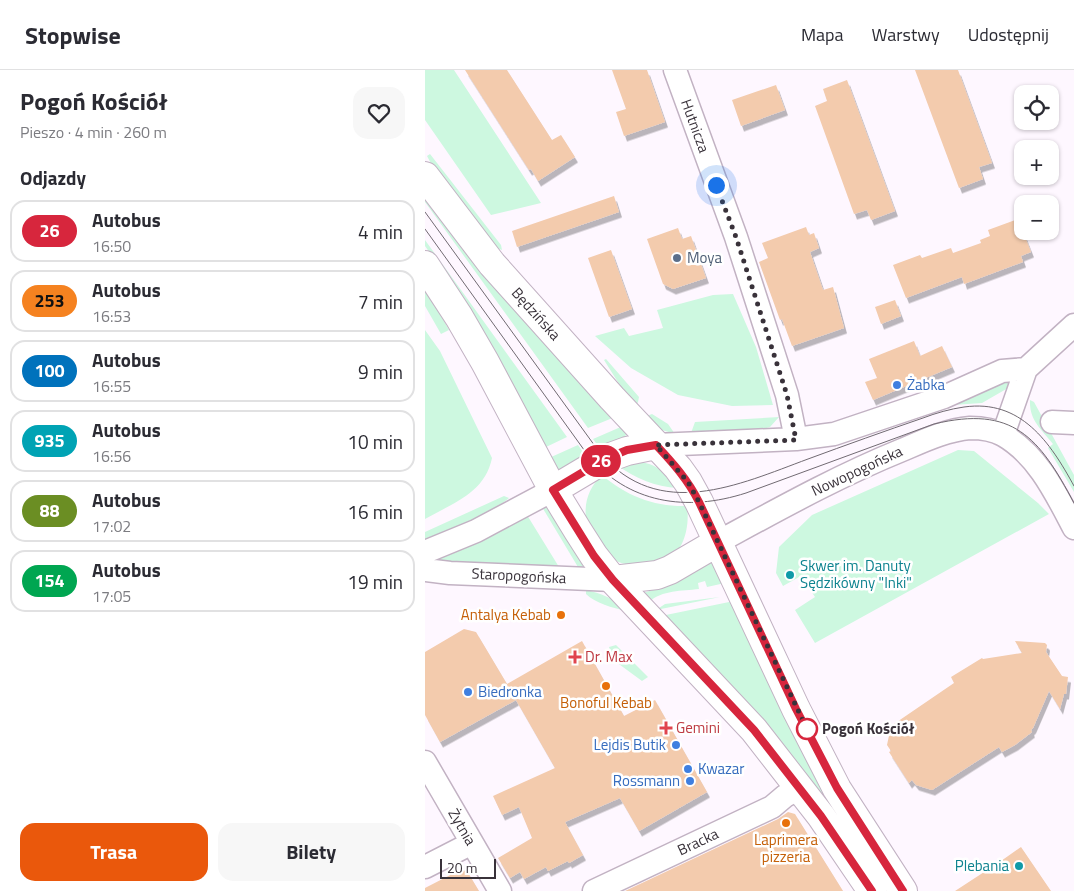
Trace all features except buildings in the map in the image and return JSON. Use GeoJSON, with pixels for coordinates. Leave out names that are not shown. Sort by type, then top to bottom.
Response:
{"type":"FeatureCollection","features":[{"type":"Feature","properties":{"kind":"street","name":"Hutnicza"},"geometry":{"type":"LineString","coordinates":[[675,70],[739,246],[787,395],[796,440]]}},
{"type":"Feature","properties":{"kind":"street","name":"Będzińska"},"geometry":{"type":"LineString","coordinates":[[425,176],[492,264],[688,482],[796,709],[837,788],[903,891]]}},
{"type":"Feature","properties":{"kind":"street"},"geometry":{"type":"LineString","coordinates":[[425,265],[459,317],[553,490],[594,556],[613,580],[754,730],[821,816],[872,891]]}},
{"type":"Feature","properties":{"kind":"street"},"geometry":{"type":"LineString","coordinates":[[1074,325],[1026,369],[1003,435],[1019,446],[1036,463],[1074,528]]}},
{"type":"Feature","properties":{"kind":"street"},"geometry":{"type":"LineString","coordinates":[[425,552],[476,530],[553,490],[605,459],[627,450],[656,445],[796,440],[835,434],[944,397],[1002,371],[1026,369]]}},
{"type":"Feature","properties":{"kind":"street","name":"Nowopogońska"},"geometry":{"type":"LineString","coordinates":[[718,542],[823,485],[863,466],[938,436],[972,428],[989,430],[1003,435]]}},
{"type":"Feature","properties":{"kind":"street"},"geometry":{"type":"LineString","coordinates":[[613,580],[657,575],[718,542]]}},
{"type":"Feature","properties":{"kind":"street","name":"Staropogońska"},"geometry":{"type":"LineString","coordinates":[[425,570],[450,573],[613,580]]}},
{"type":"Feature","properties":{"kind":"street","name":"Żytnia"},"geometry":{"type":"LineString","coordinates":[[425,762],[500,891]]}},
{"type":"Feature","properties":{"kind":"street","name":"Bracka"},"geometry":{"type":"LineString","coordinates":[[594,891],[772,807],[785,796],[800,788]]}},
{"type":"Feature","properties":{"kind":"street"},"geometry":{"type":"LineString","coordinates":[[425,868],[472,843]]}},
{"type":"Feature","properties":{"kind":"green space"},"geometry":{"type":"Polygon","coordinates":[[[425,70],[454,70],[541,203],[491,215],[425,120],[425,70]]]}},
{"type":"Feature","properties":{"kind":"green space"},"geometry":{"type":"Polygon","coordinates":[[[430,154],[501,245],[502,250],[492,246],[436,173],[427,156],[430,154]]]}},
{"type":"Feature","properties":{"kind":"green space"},"geometry":{"type":"Polygon","coordinates":[[[425,195],[615,417],[588,428],[425,202],[425,195]]]}},
{"type":"Feature","properties":{"kind":"green space"},"geometry":{"type":"Polygon","coordinates":[[[425,240],[567,437],[544,448],[441,269],[425,246],[425,240]]]}},
{"type":"Feature","properties":{"kind":"green space"},"geometry":{"type":"Polygon","coordinates":[[[425,286],[449,330],[441,334],[425,306],[425,286]]]}},
{"type":"Feature","properties":{"kind":"green space"},"geometry":{"type":"Polygon","coordinates":[[[733,294],[756,347],[773,405],[732,406],[678,395],[631,368],[595,336],[624,328],[629,336],[663,328],[657,310],[713,295],[733,294]]]}},
{"type":"Feature","properties":{"kind":"green space"},"geometry":{"type":"Polygon","coordinates":[[[425,330],[440,351],[492,458],[483,480],[475,488],[457,502],[425,519],[425,330]]]}},
{"type":"Feature","properties":{"kind":"green space"},"geometry":{"type":"Polygon","coordinates":[[[606,359],[639,397],[636,406],[626,395],[604,360],[606,359]]]}},
{"type":"Feature","properties":{"kind":"green space"},"geometry":{"type":"Polygon","coordinates":[[[1001,380],[1009,381],[1011,384],[1008,388],[982,403],[953,405],[952,402],[1001,380]]]}},
{"type":"Feature","properties":{"kind":"green space"},"geometry":{"type":"Polygon","coordinates":[[[1030,400],[1034,402],[1074,475],[1074,492],[1048,448],[1053,444],[1040,429],[1031,413],[1030,400]]]}},
{"type":"Feature","properties":{"kind":"green space"},"geometry":{"type":"Polygon","coordinates":[[[652,414],[668,424],[675,434],[662,430],[644,417],[652,414]]]}},
{"type":"Feature","properties":{"kind":"green space"},"geometry":{"type":"Polygon","coordinates":[[[779,417],[770,427],[759,430],[691,433],[695,422],[779,417]]]}},
{"type":"Feature","properties":{"kind":"green space"},"geometry":{"type":"Polygon","coordinates":[[[623,426],[627,433],[624,438],[601,450],[593,439],[623,426]]]}},
{"type":"Feature","properties":{"kind":"green space"},"geometry":{"type":"Polygon","coordinates":[[[578,445],[587,458],[560,473],[549,458],[578,445]]]}},
{"type":"Feature","properties":{"kind":"green space"},"geometry":{"type":"Polygon","coordinates":[[[958,450],[974,451],[1049,514],[815,643],[795,610],[815,597],[801,576],[783,586],[776,573],[779,547],[812,515],[958,450]]]}},
{"type":"Feature","properties":{"kind":"green space"},"geometry":{"type":"Polygon","coordinates":[[[640,462],[657,468],[678,488],[661,486],[646,481],[617,465],[640,462]]]}},
{"type":"Feature","properties":{"kind":"green space"},"geometry":{"type":"Polygon","coordinates":[[[602,475],[621,489],[641,499],[664,505],[687,506],[688,514],[684,539],[675,554],[661,562],[628,564],[618,562],[610,557],[598,542],[586,519],[587,501],[591,490],[602,475]]]}},
{"type":"Feature","properties":{"kind":"green space"},"geometry":{"type":"Polygon","coordinates":[[[504,496],[509,498],[490,511],[447,532],[425,540],[425,532],[504,496]]]}},
{"type":"Feature","properties":{"kind":"green space"},"geometry":{"type":"Polygon","coordinates":[[[549,506],[587,567],[578,567],[542,507],[549,506]]]}},
{"type":"Feature","properties":{"kind":"green space"},"geometry":{"type":"Polygon","coordinates":[[[527,515],[559,567],[465,565],[425,559],[527,515]]]}},
{"type":"Feature","properties":{"kind":"green space"},"geometry":{"type":"Polygon","coordinates":[[[711,559],[725,583],[707,587],[705,581],[698,583],[699,589],[666,593],[649,602],[643,593],[659,588],[711,559]]]}},
{"type":"Feature","properties":{"kind":"green space"},"geometry":{"type":"Polygon","coordinates":[[[586,590],[613,600],[626,611],[599,603],[586,594],[586,590]]]}},
{"type":"Feature","properties":{"kind":"green space"},"geometry":{"type":"Polygon","coordinates":[[[720,597],[656,610],[665,604],[720,597]]]}},
{"type":"Feature","properties":{"kind":"green space"},"geometry":{"type":"Polygon","coordinates":[[[734,601],[837,809],[831,812],[661,616],[734,601]]]}},
{"type":"Feature","properties":{"kind":"green space"},"geometry":{"type":"Polygon","coordinates":[[[616,645],[648,677],[642,681],[612,659],[609,647],[616,645]]]}},
{"type":"Feature","properties":{"kind":"tram line"},"geometry":{"type":"LineString","coordinates":[[425,212],[600,453],[623,474],[648,487],[673,492],[700,492],[727,487],[938,413],[964,407],[984,406],[1002,410],[1018,417],[1031,427],[1055,454],[1074,486]]}},
{"type":"Feature","properties":{"kind":"tram line"},"geometry":{"type":"LineString","coordinates":[[425,229],[587,454],[603,471],[621,484],[640,493],[660,499],[681,502],[724,499],[746,493],[934,424],[961,419],[984,419],[1004,423],[1021,432],[1035,444],[1048,460],[1074,503]]}},
{"type":"Feature","properties":{"kind":"bus line","name":"26"},"geometry":{"type":"LineString","coordinates":[[872,891],[821,816],[754,730],[613,580],[594,556],[553,490],[605,459],[627,450],[656,445],[678,468],[699,502],[796,709],[837,788],[862,830],[903,891]]}},
{"type":"Feature","properties":{"kind":"place","name":"Moya"},"geometry":{"type":"Point","coordinates":[677,258]}},
{"type":"Feature","properties":{"kind":"place","name":"Żabka"},"geometry":{"type":"Point","coordinates":[897,385]}},
{"type":"Feature","properties":{"kind":"place","name":"Skwer im. Danuty Sędzikówny \"Inki\""},"geometry":{"type":"Point","coordinates":[790,575]}},
{"type":"Feature","properties":{"kind":"place","name":"Antalya Kebab"},"geometry":{"type":"Point","coordinates":[561,615]}},
{"type":"Feature","properties":{"kind":"place","name":"Dr. Max"},"geometry":{"type":"Point","coordinates":[575,657]}},
{"type":"Feature","properties":{"kind":"place","name":"Bonoful Kebab"},"geometry":{"type":"Point","coordinates":[606,686]}},
{"type":"Feature","properties":{"kind":"place","name":"Biedronka"},"geometry":{"type":"Point","coordinates":[468,692]}},
{"type":"Feature","properties":{"kind":"place","name":"Gemini"},"geometry":{"type":"Point","coordinates":[666,728]}},
{"type":"Feature","properties":{"kind":"place","name":"Pogoń Kościół"},"geometry":{"type":"Point","coordinates":[807,729]}},
{"type":"Feature","properties":{"kind":"place","name":"Lejdis Butik"},"geometry":{"type":"Point","coordinates":[676,745]}},
{"type":"Feature","properties":{"kind":"place","name":"Kwazar"},"geometry":{"type":"Point","coordinates":[688,769]}},
{"type":"Feature","properties":{"kind":"place","name":"Rossmann"},"geometry":{"type":"Point","coordinates":[690,781]}},
{"type":"Feature","properties":{"kind":"place","name":"Laprimera pizzeria"},"geometry":{"type":"Point","coordinates":[786,823]}},
{"type":"Feature","properties":{"kind":"place","name":"Plebania"},"geometry":{"type":"Point","coordinates":[1019,866]}},
{"type":"Feature","properties":{"kind":"route"},"geometry":{"type":"LineString","coordinates":[[716,185],[736,237],[787,395],[796,440],[656,445],[678,468],[699,502],[807,729]]}}]}
